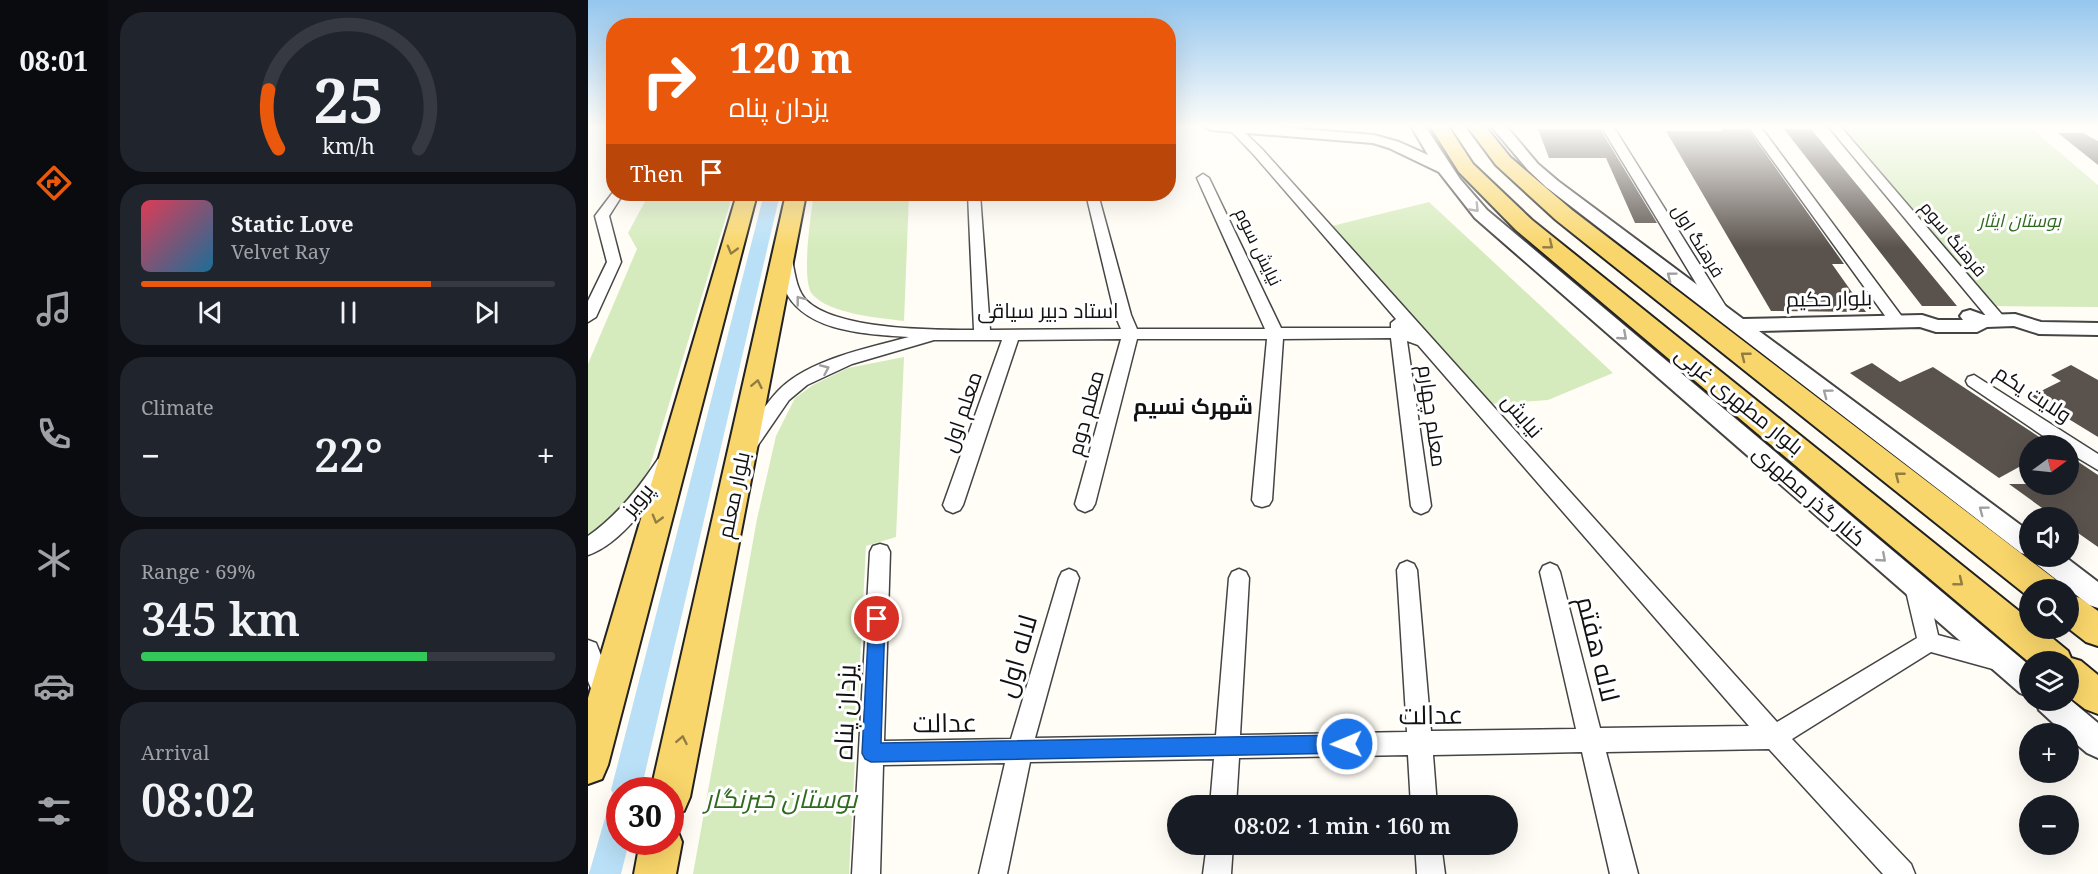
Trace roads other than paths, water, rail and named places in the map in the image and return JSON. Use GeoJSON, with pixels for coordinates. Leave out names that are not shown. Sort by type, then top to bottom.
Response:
{"type":"FeatureCollection","features":[{"type":"Feature","properties":{"kind":"main road","name":"بلوار مطهری غربی"},"geometry":{"type":"LineString","coordinates":[[1465,167],[1524,225],[2042,651]]}},
{"type":"Feature","properties":{"kind":"main road","name":"بلوار مطهری غربی"},"geometry":{"type":"LineString","coordinates":[[1509,167],[1530,187],[1602,245],[2030,579]]}},
{"type":"Feature","properties":{"kind":"main road"},"geometry":{"type":"LineString","coordinates":[[588,765],[745,201]]}},
{"type":"Feature","properties":{"kind":"main road","name":"بلوار معلم"},"geometry":{"type":"LineString","coordinates":[[674,777],[795,201]]}},
{"type":"Feature","properties":{"kind":"main road"},"geometry":{"type":"LineString","coordinates":[[2079,617],[2098,632]]}},
{"type":"Feature","properties":{"kind":"main road"},"geometry":{"type":"LineString","coordinates":[[2079,682],[2098,697]]}},
{"type":"Feature","properties":{"kind":"main road"},"geometry":{"type":"LineString","coordinates":[[655,874],[659,855]]}},
{"type":"Feature","properties":{"kind":"street","name":"نيايش"},"geometry":{"type":"LineString","coordinates":[[1271,167],[1774,737],[1901,874]]}},
{"type":"Feature","properties":{"kind":"street"},"geometry":{"type":"LineString","coordinates":[[1533,167],[1648,258],[2019,538]]}},
{"type":"Feature","properties":{"kind":"street","name":"فرهنگ اول"},"geometry":{"type":"LineString","coordinates":[[1632,167],[1729,319]]}},
{"type":"Feature","properties":{"kind":"street"},"geometry":{"type":"LineString","coordinates":[[1784,167],[1897,321]]}},
{"type":"Feature","properties":{"kind":"street","name":"فرهنگ سوم"},"geometry":{"type":"LineString","coordinates":[[1868,167],[1998,320]]}},
{"type":"Feature","properties":{"kind":"street","name":"کنار گذر مطهری"},"geometry":{"type":"LineString","coordinates":[[1443,168],[1481,214],[2019,675]]}},
{"type":"Feature","properties":{"kind":"street","name":"نیایش سوم"},"geometry":{"type":"LineString","coordinates":[[1203,178],[1275,333]]}},
{"type":"Feature","properties":{"kind":"street"},"geometry":{"type":"LineString","coordinates":[[588,317],[614,262],[602,216],[612,201]]}},
{"type":"Feature","properties":{"kind":"street"},"geometry":{"type":"LineString","coordinates":[[974,201],[982,334]]}},
{"type":"Feature","properties":{"kind":"street"},"geometry":{"type":"LineString","coordinates":[[1094,201],[1123,315],[1131,333]]}},
{"type":"Feature","properties":{"kind":"street"},"geometry":{"type":"LineString","coordinates":[[1602,245],[1648,258]]}},
{"type":"Feature","properties":{"kind":"street"},"geometry":{"type":"LineString","coordinates":[[784,254],[791,288],[809,311],[847,325],[934,335]]}},
{"type":"Feature","properties":{"kind":"street","name":"معلم چهارم"},"geometry":{"type":"LineString","coordinates":[[1399,313],[1398,333],[1421,506]]}},
{"type":"Feature","properties":{"kind":"street","name":"بلوار حکیم"},"geometry":{"type":"LineString","coordinates":[[1729,319],[1922,321],[1936,326],[1977,326],[2027,315],[2098,316]]}},
{"type":"Feature","properties":{"kind":"street","name":"بلوار حکیم"},"geometry":{"type":"LineString","coordinates":[[1998,320],[2039,328],[2098,329]]}},
{"type":"Feature","properties":{"kind":"street","name":"معلم دوم"},"geometry":{"type":"LineString","coordinates":[[1085,504],[1131,333]]}},
{"type":"Feature","properties":{"kind":"street"},"geometry":{"type":"LineString","coordinates":[[1262,500],[1275,333]]}},
{"type":"Feature","properties":{"kind":"street","name":"استاد دبیر سیاقی"},"geometry":{"type":"LineString","coordinates":[[742,455],[783,396],[801,381],[846,360],[934,335],[1398,333],[1425,341]]}},
{"type":"Feature","properties":{"kind":"street","name":"معلم اول"},"geometry":{"type":"LineString","coordinates":[[953,505],[1012,335]]}},
{"type":"Feature","properties":{"kind":"street","name":"ولایت یکم"},"geometry":{"type":"LineString","coordinates":[[1974,381],[2098,463]]}},
{"type":"Feature","properties":{"kind":"street","name":"پرویز"},"geometry":{"type":"LineString","coordinates":[[588,547],[626,517],[677,444]]}},
{"type":"Feature","properties":{"kind":"street"},"geometry":{"type":"LineString","coordinates":[[1911,457],[1960,524]]}},
{"type":"Feature","properties":{"kind":"street"},"geometry":{"type":"LineString","coordinates":[[1791,480],[1878,516]]}},
{"type":"Feature","properties":{"kind":"street","name":"یزدان پناه"},"geometry":{"type":"LineString","coordinates":[[866,874],[880,552]]}},
{"type":"Feature","properties":{"kind":"street"},"geometry":{"type":"LineString","coordinates":[[2058,567],[2098,597]]}},
{"type":"Feature","properties":{"kind":"street"},"geometry":{"type":"LineString","coordinates":[[1407,570],[1423,795]]}},
{"type":"Feature","properties":{"kind":"street","name":"لاله هفتم"},"geometry":{"type":"LineString","coordinates":[[1550,572],[1624,874]]}},
{"type":"Feature","properties":{"kind":"street","name":"لاله اول"},"geometry":{"type":"LineString","coordinates":[[993,874],[1020,750],[1069,578]]}},
{"type":"Feature","properties":{"kind":"street"},"geometry":{"type":"LineString","coordinates":[[1224,795],[1239,578]]}},
{"type":"Feature","properties":{"kind":"street"},"geometry":{"type":"LineString","coordinates":[[1916,587],[1929,642]]}},
{"type":"Feature","properties":{"kind":"street"},"geometry":{"type":"LineString","coordinates":[[1774,737],[1929,642],[2005,663]]}},
{"type":"Feature","properties":{"kind":"street"},"geometry":{"type":"LineString","coordinates":[[588,651],[606,699]]}},
{"type":"Feature","properties":{"kind":"street"},"geometry":{"type":"LineString","coordinates":[[2062,711],[2098,742]]}},
{"type":"Feature","properties":{"kind":"street","name":"عدالت"},"geometry":{"type":"LineString","coordinates":[[871,753],[1774,737]]}},
{"type":"Feature","properties":{"kind":"street"},"geometry":{"type":"LineString","coordinates":[[1217,874],[1219,855]]}},
{"type":"Feature","properties":{"kind":"street"},"geometry":{"type":"LineString","coordinates":[[1429,855],[1431,874]]}},
{"type":"Feature","properties":{"kind":"waterway"},"geometry":{"type":"LineString","coordinates":[[629,777],[770,201]]}},
{"type":"Feature","properties":{"kind":"waterway"},"geometry":{"type":"LineString","coordinates":[[605,874],[610,855]]}},
{"type":"Feature","properties":{"kind":"district","name":"شهرک نسیم"},"geometry":{"type":"Point","coordinates":[1193,406]}},
{"type":"Feature","properties":{"kind":"park label","name":"بوستان ایثار"},"geometry":{"type":"Point","coordinates":[2020,221]}},
{"type":"Feature","properties":{"kind":"park label","name":"بوستان خبرنگار"},"geometry":{"type":"Point","coordinates":[781,799]}}]}
